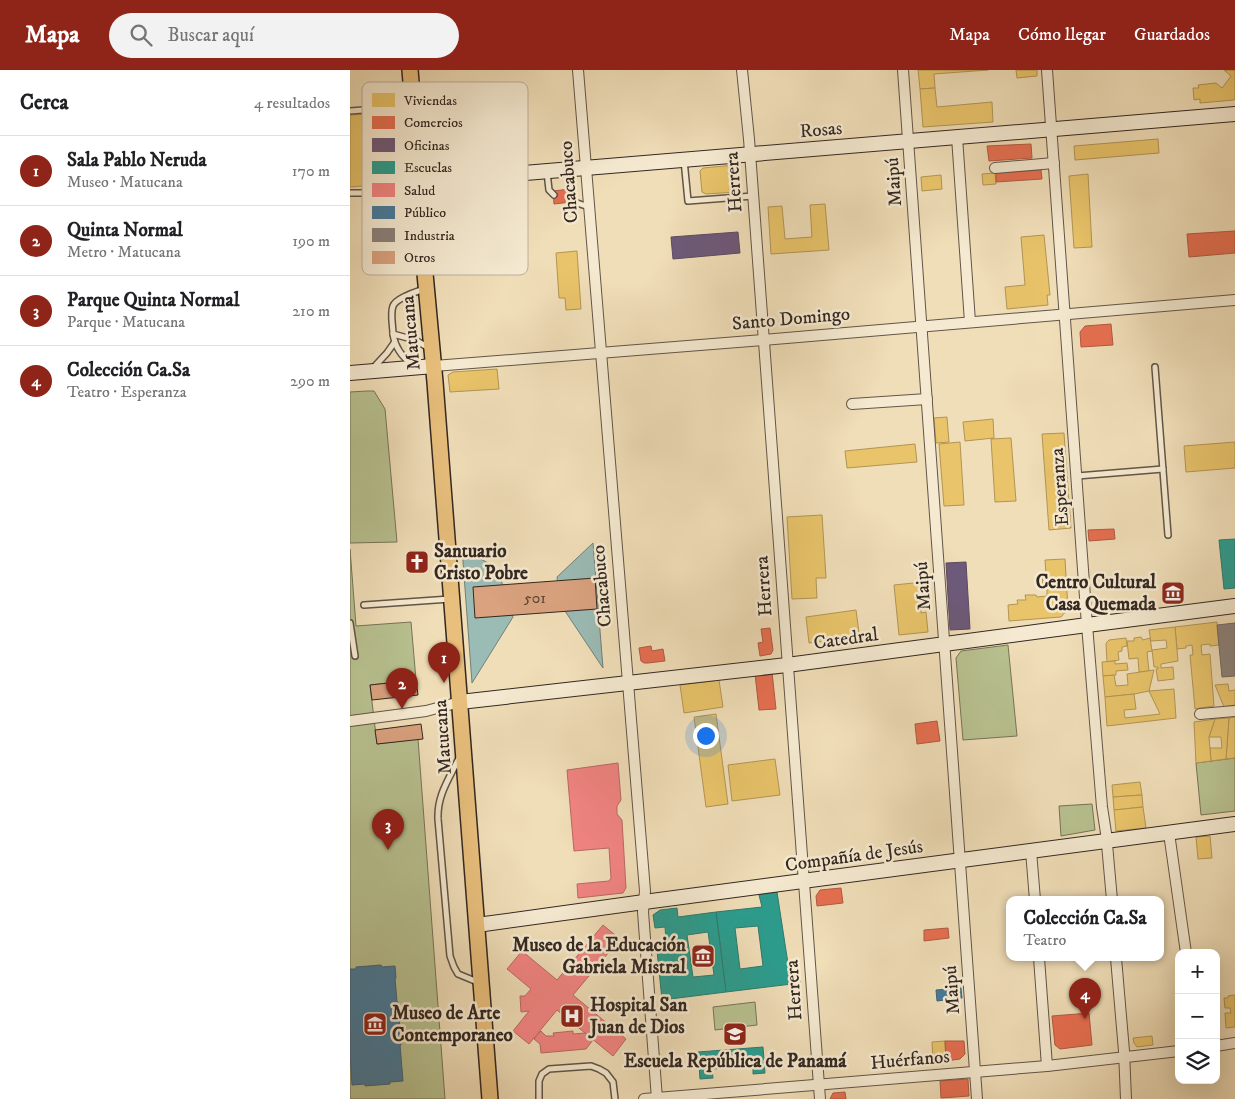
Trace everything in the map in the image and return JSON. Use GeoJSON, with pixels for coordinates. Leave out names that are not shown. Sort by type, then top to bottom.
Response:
{"type":"FeatureCollection","features":[{"type":"Feature","properties":{"kind":"main road","name":"Matucana"},"geometry":{"type":"LineString","coordinates":[[426,275],[490,1099]]}},
{"type":"Feature","properties":{"kind":"street","name":"Chacabuco"},"geometry":{"type":"LineString","coordinates":[[578,70],[645,891],[644,922],[657,1098]]}},
{"type":"Feature","properties":{"kind":"street","name":"Herrera"},"geometry":{"type":"LineString","coordinates":[[742,70],[750,154],[820,1099]]}},
{"type":"Feature","properties":{"kind":"street","name":"Maipú"},"geometry":{"type":"LineString","coordinates":[[903,70],[978,1099]]}},
{"type":"Feature","properties":{"kind":"street","name":"Esperanza"},"geometry":{"type":"LineString","coordinates":[[1047,70],[1087,625],[1102,807],[1112,896]]}},
{"type":"Feature","properties":{"kind":"street","name":"Rosas"},"geometry":{"type":"LineString","coordinates":[[528,173],[1235,114]]}},
{"type":"Feature","properties":{"kind":"street"},"geometry":{"type":"LineString","coordinates":[[957,137],[970,322]]}},
{"type":"Feature","properties":{"kind":"street"},"geometry":{"type":"LineString","coordinates":[[995,168],[1054,163]]}},
{"type":"Feature","properties":{"kind":"street","name":"Santo Domingo"},"geometry":{"type":"LineString","coordinates":[[350,373],[1235,300]]}},
{"type":"Feature","properties":{"kind":"street"},"geometry":{"type":"LineString","coordinates":[[852,404],[927,399]]}},
{"type":"Feature","properties":{"kind":"street","name":"Catedral"},"geometry":{"type":"LineString","coordinates":[[460,702],[787,665],[1235,606]]}},
{"type":"Feature","properties":{"kind":"street"},"geometry":{"type":"LineString","coordinates":[[350,720],[426,711],[460,702]]}},
{"type":"Feature","properties":{"kind":"street"},"geometry":{"type":"LineString","coordinates":[[1200,714],[1235,711]]}},
{"type":"Feature","properties":{"kind":"street","name":"Compañía de Jesús"},"geometry":{"type":"LineString","coordinates":[[477,925],[1235,824]]}},
{"type":"Feature","properties":{"kind":"street"},"geometry":{"type":"LineString","coordinates":[[1169,833],[1185,949]]}},
{"type":"Feature","properties":{"kind":"street"},"geometry":{"type":"LineString","coordinates":[[1031,851],[1035,896]]}},
{"type":"Feature","properties":{"kind":"street"},"geometry":{"type":"LineString","coordinates":[[1039,961],[1047,1066]]}},
{"type":"Feature","properties":{"kind":"street"},"geometry":{"type":"LineString","coordinates":[[1116,961],[1126,1099]]}},
{"type":"Feature","properties":{"kind":"street"},"geometry":{"type":"LineString","coordinates":[[1220,1045],[1235,1043]]}},
{"type":"Feature","properties":{"kind":"street","name":"Huérfanos"},"geometry":{"type":"LineString","coordinates":[[644,1099],[1047,1066],[1175,1052]]}},
{"type":"Feature","properties":{"kind":"lane"},"geometry":{"type":"LineString","coordinates":[[684,160],[688,201],[753,196]]}},
{"type":"Feature","properties":{"kind":"lane"},"geometry":{"type":"LineString","coordinates":[[547,171],[550,190],[554,195]]}},
{"type":"Feature","properties":{"kind":"lane"},"geometry":{"type":"LineString","coordinates":[[571,201],[589,207]]}},
{"type":"Feature","properties":{"kind":"lane"},"geometry":{"type":"LineString","coordinates":[[417,367],[408,361],[394,343],[393,304],[427,288]]}},
{"type":"Feature","properties":{"kind":"lane"},"geometry":{"type":"LineString","coordinates":[[393,334],[415,340],[432,350]]}},
{"type":"Feature","properties":{"kind":"lane"},"geometry":{"type":"LineString","coordinates":[[370,371],[394,343]]}},
{"type":"Feature","properties":{"kind":"lane"},"geometry":{"type":"LineString","coordinates":[[1156,367],[1168,535]]}},
{"type":"Feature","properties":{"kind":"lane"},"geometry":{"type":"LineString","coordinates":[[1077,476],[1163,469]]}},
{"type":"Feature","properties":{"kind":"lane"},"geometry":{"type":"LineString","coordinates":[[364,605],[452,599]]}},
{"type":"Feature","properties":{"kind":"lane"},"geometry":{"type":"LineString","coordinates":[[350,623],[355,656]]}},
{"type":"Feature","properties":{"kind":"lane"},"geometry":{"type":"LineString","coordinates":[[464,749],[440,798],[438,819],[450,956],[458,974],[481,983]]}},
{"type":"Feature","properties":{"kind":"lane"},"geometry":{"type":"LineString","coordinates":[[539,1099],[542,1074],[549,1069],[591,1066],[606,1073],[613,1082],[615,1099]]}},
{"type":"Feature","properties":{"kind":"green space"},"geometry":{"type":"Polygon","coordinates":[[[374,391],[385,409],[397,542],[350,543],[350,392],[374,391]]]}},
{"type":"Feature","properties":{"kind":"green space"},"geometry":{"type":"Polygon","coordinates":[[[350,549],[356,626],[411,622],[416,680],[370,685],[377,744],[418,739],[445,1099],[350,1099],[350,549]]]}},
{"type":"Feature","properties":{"kind":"green space"},"geometry":{"type":"Polygon","coordinates":[[[1008,645],[1017,736],[963,740],[956,658],[961,651],[1008,645]]]}},
{"type":"Feature","properties":{"kind":"green space"},"geometry":{"type":"Polygon","coordinates":[[[1235,758],[1235,811],[1201,815],[1196,763],[1235,758]]]}},
{"type":"Feature","properties":{"kind":"green space"},"geometry":{"type":"Polygon","coordinates":[[[1092,804],[1095,830],[1061,836],[1059,806],[1092,804]]]}},
{"type":"Feature","properties":{"kind":"green space"},"geometry":{"type":"Polygon","coordinates":[[[755,1002],[757,1025],[715,1030],[713,1007],[755,1002]]]}},
{"type":"Feature","properties":{"kind":"water"},"geometry":{"type":"Polygon","coordinates":[[[593,543],[603,668],[559,602],[557,577],[593,543]]]}},
{"type":"Feature","properties":{"kind":"water"},"geometry":{"type":"Polygon","coordinates":[[[462,548],[500,570],[501,580],[513,617],[472,683],[462,548]]]}},
{"type":"Feature","properties":{"kind":"building: Viviendas"},"geometry":{"type":"Polygon","coordinates":[[[918,70],[988,70],[934,74],[935,88],[920,89],[918,70]]]}},
{"type":"Feature","properties":{"kind":"building: Viviendas"},"geometry":{"type":"Polygon","coordinates":[[[1016,70],[1037,70],[1037,76],[1017,78],[1016,70]]]}},
{"type":"Feature","properties":{"kind":"building: Viviendas"},"geometry":{"type":"Polygon","coordinates":[[[1224,70],[1235,70],[1234,100],[1200,103],[1200,99],[1194,100],[1193,88],[1199,88],[1198,85],[1216,83],[1222,88],[1231,76],[1224,70]]]}},
{"type":"Feature","properties":{"kind":"building: Viviendas"},"geometry":{"type":"Polygon","coordinates":[[[935,88],[937,107],[992,102],[993,122],[923,127],[920,89],[935,88]]]}},
{"type":"Feature","properties":{"kind":"building: Viviendas"},"geometry":{"type":"Polygon","coordinates":[[[362,114],[362,186],[350,187],[350,115],[362,114]]]}},
{"type":"Feature","properties":{"kind":"building: Viviendas"},"geometry":{"type":"Polygon","coordinates":[[[1158,139],[1159,153],[1075,160],[1074,146],[1158,139]]]}},
{"type":"Feature","properties":{"kind":"building: Viviendas"},"geometry":{"type":"Polygon","coordinates":[[[734,165],[738,170],[739,188],[737,192],[706,194],[702,192],[700,171],[703,168],[734,165]]]}},
{"type":"Feature","properties":{"kind":"building: Viviendas"},"geometry":{"type":"Polygon","coordinates":[[[995,173],[996,184],[983,185],[982,174],[995,173]]]}},
{"type":"Feature","properties":{"kind":"building: Viviendas"},"geometry":{"type":"Polygon","coordinates":[[[1088,174],[1092,247],[1074,248],[1069,176],[1088,174]]]}},
{"type":"Feature","properties":{"kind":"building: Viviendas"},"geometry":{"type":"Polygon","coordinates":[[[941,175],[942,189],[922,191],[921,177],[941,175]]]}},
{"type":"Feature","properties":{"kind":"building: Viviendas"},"geometry":{"type":"Polygon","coordinates":[[[825,204],[829,250],[771,254],[768,207],[782,206],[785,239],[812,237],[810,205],[825,204]]]}},
{"type":"Feature","properties":{"kind":"building: Viviendas"},"geometry":{"type":"Polygon","coordinates":[[[1044,235],[1050,295],[1047,295],[1048,305],[1007,309],[1005,287],[1025,285],[1021,237],[1044,235]]]}},
{"type":"Feature","properties":{"kind":"building: Viviendas"},"geometry":{"type":"Polygon","coordinates":[[[577,251],[581,309],[566,310],[565,298],[559,298],[556,253],[577,251]]]}},
{"type":"Feature","properties":{"kind":"building: Viviendas"},"geometry":{"type":"Polygon","coordinates":[[[497,369],[499,389],[450,392],[448,375],[453,372],[497,369]]]}},
{"type":"Feature","properties":{"kind":"building: Viviendas"},"geometry":{"type":"Polygon","coordinates":[[[947,417],[949,442],[936,443],[934,418],[947,417]]]}},
{"type":"Feature","properties":{"kind":"building: Viviendas"},"geometry":{"type":"Polygon","coordinates":[[[993,419],[994,438],[965,441],[963,422],[993,419]]]}},
{"type":"Feature","properties":{"kind":"building: Viviendas"},"geometry":{"type":"Polygon","coordinates":[[[1064,433],[1071,528],[1049,530],[1042,434],[1064,433]]]}},
{"type":"Feature","properties":{"kind":"building: Viviendas"},"geometry":{"type":"Polygon","coordinates":[[[1011,438],[1016,501],[995,502],[991,439],[1011,438]]]}},
{"type":"Feature","properties":{"kind":"building: Viviendas"},"geometry":{"type":"Polygon","coordinates":[[[960,442],[964,505],[944,506],[939,444],[960,442]]]}},
{"type":"Feature","properties":{"kind":"building: Viviendas"},"geometry":{"type":"Polygon","coordinates":[[[1235,442],[1235,468],[1186,472],[1184,446],[1235,442]]]}},
{"type":"Feature","properties":{"kind":"building: Viviendas"},"geometry":{"type":"Polygon","coordinates":[[[915,444],[917,462],[847,468],[845,451],[915,444]]]}},
{"type":"Feature","properties":{"kind":"building: Viviendas"},"geometry":{"type":"Polygon","coordinates":[[[822,515],[826,578],[816,578],[817,598],[792,599],[787,517],[822,515]]]}},
{"type":"Feature","properties":{"kind":"building: Viviendas"},"geometry":{"type":"Polygon","coordinates":[[[1065,559],[1068,609],[1061,617],[1009,621],[1008,605],[1018,604],[1017,600],[1026,600],[1025,595],[1047,596],[1047,586],[1043,586],[1042,574],[1046,574],[1045,560],[1065,559]]]}},
{"type":"Feature","properties":{"kind":"building: Viviendas"},"geometry":{"type":"Polygon","coordinates":[[[923,582],[925,600],[920,601],[921,613],[926,612],[928,632],[899,635],[894,585],[923,582]]]}},
{"type":"Feature","properties":{"kind":"building: Viviendas"},"geometry":{"type":"Polygon","coordinates":[[[856,610],[860,640],[828,644],[827,641],[809,643],[806,617],[856,610]]]}},
{"type":"Feature","properties":{"kind":"building: Viviendas"},"geometry":{"type":"Polygon","coordinates":[[[1217,622],[1219,645],[1201,645],[1202,655],[1210,654],[1214,706],[1195,709],[1190,655],[1193,655],[1192,645],[1177,649],[1175,627],[1217,622]]]}},
{"type":"Feature","properties":{"kind":"building: Viviendas"},"geometry":{"type":"Polygon","coordinates":[[[1175,627],[1178,661],[1161,664],[1161,668],[1173,667],[1174,679],[1158,681],[1156,669],[1158,667],[1154,667],[1152,650],[1167,648],[1166,640],[1151,641],[1149,630],[1175,627]]]}},
{"type":"Feature","properties":{"kind":"building: Viviendas"},"geometry":{"type":"Polygon","coordinates":[[[1141,637],[1143,640],[1150,638],[1152,651],[1147,652],[1149,671],[1139,672],[1138,658],[1129,659],[1127,641],[1134,641],[1134,638],[1141,637]]]}},
{"type":"Feature","properties":{"kind":"building: Viviendas"},"geometry":{"type":"Polygon","coordinates":[[[1126,638],[1127,646],[1122,647],[1122,651],[1118,652],[1119,660],[1107,662],[1107,642],[1109,640],[1126,638]]]}},
{"type":"Feature","properties":{"kind":"building: Viviendas"},"geometry":{"type":"Polygon","coordinates":[[[1115,661],[1115,664],[1127,663],[1128,670],[1116,671],[1116,675],[1103,676],[1102,662],[1115,661]]]}},
{"type":"Feature","properties":{"kind":"building: Viviendas"},"geometry":{"type":"Polygon","coordinates":[[[1154,670],[1149,691],[1105,697],[1103,676],[1114,675],[1116,686],[1128,685],[1127,674],[1154,670]]]}},
{"type":"Feature","properties":{"kind":"building: Viviendas"},"geometry":{"type":"Polygon","coordinates":[[[719,680],[723,707],[684,713],[680,685],[719,680]]]}},
{"type":"Feature","properties":{"kind":"building: Viviendas"},"geometry":{"type":"Polygon","coordinates":[[[1228,684],[1229,691],[1235,690],[1235,705],[1224,707],[1215,685],[1228,684]]]}},
{"type":"Feature","properties":{"kind":"building: Viviendas"},"geometry":{"type":"Polygon","coordinates":[[[1174,689],[1176,718],[1107,726],[1105,697],[1134,694],[1136,709],[1124,710],[1125,718],[1160,714],[1149,691],[1174,689]]]}},
{"type":"Feature","properties":{"kind":"building: Viviendas"},"geometry":{"type":"Polygon","coordinates":[[[716,714],[728,804],[706,807],[694,717],[716,714]]]}},
{"type":"Feature","properties":{"kind":"building: Viviendas"},"geometry":{"type":"Polygon","coordinates":[[[1235,717],[1235,758],[1226,759],[1229,718],[1235,717]]]}},
{"type":"Feature","properties":{"kind":"building: Viviendas"},"geometry":{"type":"Polygon","coordinates":[[[1229,718],[1226,759],[1211,761],[1210,748],[1222,748],[1221,737],[1209,737],[1215,719],[1229,718]]]}},
{"type":"Feature","properties":{"kind":"building: Viviendas"},"geometry":{"type":"Polygon","coordinates":[[[1215,719],[1209,737],[1211,761],[1196,763],[1194,722],[1215,719]]]}},
{"type":"Feature","properties":{"kind":"building: Viviendas"},"geometry":{"type":"Polygon","coordinates":[[[775,759],[780,795],[732,801],[728,765],[775,759]]]}},
{"type":"Feature","properties":{"kind":"building: Viviendas"},"geometry":{"type":"Polygon","coordinates":[[[1140,782],[1142,795],[1113,797],[1112,785],[1140,782]]]}},
{"type":"Feature","properties":{"kind":"building: Viviendas"},"geometry":{"type":"Polygon","coordinates":[[[1142,795],[1143,807],[1114,810],[1113,797],[1142,795]]]}},
{"type":"Feature","properties":{"kind":"building: Viviendas"},"geometry":{"type":"Polygon","coordinates":[[[1143,807],[1146,828],[1116,831],[1114,810],[1143,807]]]}},
{"type":"Feature","properties":{"kind":"building: Viviendas"},"geometry":{"type":"Polygon","coordinates":[[[1210,836],[1212,858],[1198,859],[1196,837],[1210,836]]]}},
{"type":"Feature","properties":{"kind":"building: Viviendas"},"geometry":{"type":"Polygon","coordinates":[[[1235,995],[1235,1027],[1226,1028],[1225,1013],[1231,1013],[1230,1008],[1225,1008],[1224,998],[1235,995]]]}},
{"type":"Feature","properties":{"kind":"building: Viviendas"},"geometry":{"type":"Polygon","coordinates":[[[1152,1036],[1153,1045],[1137,1047],[1134,1043],[1133,1038],[1152,1036]]]}},
{"type":"Feature","properties":{"kind":"building: Viviendas"},"geometry":{"type":"Polygon","coordinates":[[[945,1041],[946,1061],[933,1061],[932,1042],[945,1041]]]}},
{"type":"Feature","properties":{"kind":"building: Comercios"},"geometry":{"type":"Polygon","coordinates":[[[1031,144],[1032,158],[989,161],[987,146],[1031,144]]]}},
{"type":"Feature","properties":{"kind":"building: Comercios"},"geometry":{"type":"Polygon","coordinates":[[[1041,170],[1042,179],[996,182],[996,173],[1041,170]]]}},
{"type":"Feature","properties":{"kind":"building: Comercios"},"geometry":{"type":"Polygon","coordinates":[[[570,189],[571,202],[554,204],[553,191],[570,189]]]}},
{"type":"Feature","properties":{"kind":"building: Comercios"},"geometry":{"type":"Polygon","coordinates":[[[1235,231],[1235,253],[1189,257],[1187,234],[1235,231]]]}},
{"type":"Feature","properties":{"kind":"building: Comercios"},"geometry":{"type":"Polygon","coordinates":[[[1111,324],[1113,345],[1081,347],[1080,332],[1085,326],[1111,324]]]}},
{"type":"Feature","properties":{"kind":"building: Comercios"},"geometry":{"type":"Polygon","coordinates":[[[1114,529],[1115,539],[1089,541],[1088,530],[1114,529]]]}},
{"type":"Feature","properties":{"kind":"building: Comercios"},"geometry":{"type":"Polygon","coordinates":[[[770,628],[773,650],[771,654],[760,656],[758,643],[763,642],[761,629],[770,628]]]}},
{"type":"Feature","properties":{"kind":"building: Comercios"},"geometry":{"type":"Polygon","coordinates":[[[651,646],[652,651],[663,649],[665,661],[644,663],[641,661],[639,648],[651,646]]]}},
{"type":"Feature","properties":{"kind":"building: Comercios"},"geometry":{"type":"Polygon","coordinates":[[[772,672],[776,709],[759,710],[755,674],[772,672]]]}},
{"type":"Feature","properties":{"kind":"building: Comercios"},"geometry":{"type":"Polygon","coordinates":[[[937,721],[940,741],[917,744],[915,724],[937,721]]]}},
{"type":"Feature","properties":{"kind":"building: Comercios"},"geometry":{"type":"Polygon","coordinates":[[[841,888],[843,903],[817,906],[816,896],[820,890],[841,888]]]}},
{"type":"Feature","properties":{"kind":"building: Comercios"},"geometry":{"type":"Polygon","coordinates":[[[948,928],[949,938],[924,941],[924,930],[948,928]]]}},
{"type":"Feature","properties":{"kind":"building: Comercios"},"geometry":{"type":"Polygon","coordinates":[[[1089,1013],[1092,1045],[1060,1049],[1055,1045],[1052,1016],[1089,1013]]]}},
{"type":"Feature","properties":{"kind":"building: Comercios"},"geometry":{"type":"Polygon","coordinates":[[[945,1041],[964,1041],[965,1054],[960,1059],[946,1061],[945,1041]]]}},
{"type":"Feature","properties":{"kind":"building: Comercios"},"geometry":{"type":"Polygon","coordinates":[[[968,1079],[969,1096],[941,1098],[940,1081],[968,1079]]]}},
{"type":"Feature","properties":{"kind":"building: Comercios"},"geometry":{"type":"Polygon","coordinates":[[[845,1092],[846,1099],[830,1099],[833,1093],[845,1092]]]}},
{"type":"Feature","properties":{"kind":"building: Oficinas"},"geometry":{"type":"Polygon","coordinates":[[[738,232],[740,253],[673,259],[671,237],[738,232]]]}},
{"type":"Feature","properties":{"kind":"building: Oficinas"},"geometry":{"type":"Polygon","coordinates":[[[966,562],[970,629],[950,630],[946,563],[966,562]]]}},
{"type":"Feature","properties":{"kind":"building: Escuelas"},"geometry":{"type":"Polygon","coordinates":[[[1235,539],[1235,588],[1224,589],[1219,540],[1235,539]]]}},
{"type":"Feature","properties":{"kind":"building: Escuelas"},"geometry":{"type":"Polygon","coordinates":[[[777,892],[789,970],[799,969],[800,983],[726,992],[716,912],[762,907],[759,895],[777,892]],[[758,926],[735,928],[740,969],[763,966],[758,926]]]}},
{"type":"Feature","properties":{"kind":"building: Escuelas"},"geometry":{"type":"Polygon","coordinates":[[[677,908],[678,917],[716,912],[726,992],[662,1000],[656,941],[666,940],[665,927],[655,928],[653,915],[660,910],[677,908]],[[708,932],[687,935],[693,977],[714,975],[708,932]]]}},
{"type":"Feature","properties":{"kind":"building: Escuelas"},"geometry":{"type":"Polygon","coordinates":[[[763,1047],[765,1073],[753,1074],[753,1066],[712,1069],[713,1078],[700,1079],[698,1052],[763,1047]]]}},
{"type":"Feature","properties":{"kind":"building: Salud"},"geometry":{"type":"Polygon","coordinates":[[[618,763],[621,800],[617,806],[617,814],[622,820],[626,888],[623,893],[578,898],[577,884],[609,881],[611,878],[609,848],[574,851],[567,770],[618,763]]]}},
{"type":"Feature","properties":{"kind":"building: Salud"},"geometry":{"type":"Polygon","coordinates":[[[603,925],[620,939],[573,995],[626,1039],[613,1056],[557,1010],[529,1044],[513,1031],[529,1011],[521,1012],[520,996],[525,996],[531,989],[507,969],[522,951],[557,980],[603,925]]]}},
{"type":"Feature","properties":{"kind":"building: Salud"},"geometry":{"type":"Polygon","coordinates":[[[541,1031],[546,1036],[554,1036],[553,1033],[573,1031],[573,1034],[585,1033],[593,1040],[586,1049],[541,1053],[540,1044],[534,1039],[541,1031]]]}},
{"type":"Feature","properties":{"kind":"building: Público","name":"Museo de Arte Contemporaneo"},"geometry":{"type":"Polygon","coordinates":[[[381,965],[382,967],[395,966],[403,1081],[365,1086],[365,1084],[352,1085],[350,969],[381,965]]]}},
{"type":"Feature","properties":{"kind":"building: Público"},"geometry":{"type":"Polygon","coordinates":[[[961,988],[962,998],[937,1001],[936,990],[961,988]]]}},
{"type":"Feature","properties":{"kind":"building: Industria"},"geometry":{"type":"Polygon","coordinates":[[[1235,623],[1235,676],[1222,677],[1217,625],[1235,623]]]}},
{"type":"Feature","properties":{"kind":"building: Otros"},"geometry":{"type":"Polygon","coordinates":[[[595,578],[597,609],[475,618],[473,587],[595,578]]]}},
{"type":"Feature","properties":{"kind":"building: Otros"},"geometry":{"type":"Polygon","coordinates":[[[416,680],[418,695],[372,700],[370,685],[416,680]]]}},
{"type":"Feature","properties":{"kind":"building: Otros"},"geometry":{"type":"Polygon","coordinates":[[[421,724],[423,739],[377,744],[375,730],[421,724]]]}},
{"type":"Feature","properties":{"kind":"place","name":"Santuario Cristo Pobre"},"geometry":{"type":"Point","coordinates":[417,562]}},
{"type":"Feature","properties":{"kind":"place","name":"Centro Cultural Casa Quemada"},"geometry":{"type":"Point","coordinates":[1173,593]}},
{"type":"Feature","properties":{"kind":"place","name":"Sala Pablo Neruda"},"geometry":{"type":"Point","coordinates":[444,683]}},
{"type":"Feature","properties":{"kind":"place","name":"Quinta Normal"},"geometry":{"type":"Point","coordinates":[402,709]}},
{"type":"Feature","properties":{"kind":"place","name":"Parque Quinta Normal"},"geometry":{"type":"Point","coordinates":[388,850]}},
{"type":"Feature","properties":{"kind":"place","name":"Museo de la Educación Gabriela Mistral"},"geometry":{"type":"Point","coordinates":[703,956]}},
{"type":"Feature","properties":{"kind":"place","name":"Hospital San Juan de Dios"},"geometry":{"type":"Point","coordinates":[572,1016]}},
{"type":"Feature","properties":{"kind":"place","name":"Colección Ca.Sa"},"geometry":{"type":"Point","coordinates":[1085,1019]}},
{"type":"Feature","properties":{"kind":"place","name":"Museo de Arte Contemporaneo"},"geometry":{"type":"Point","coordinates":[375,1024]}},
{"type":"Feature","properties":{"kind":"place","name":"Escuela República de Panamá"},"geometry":{"type":"Point","coordinates":[735,1034]}}]}
